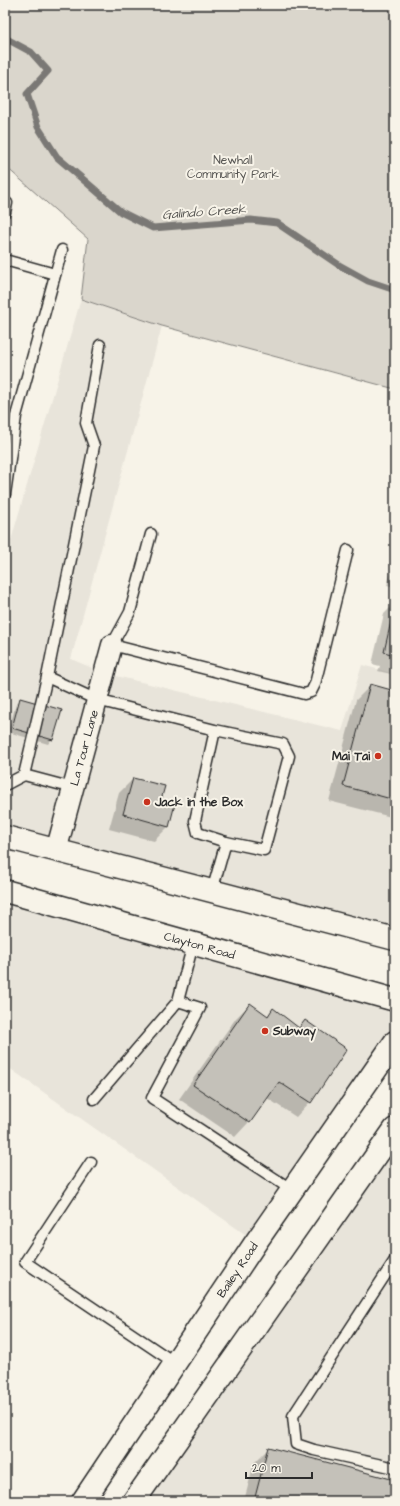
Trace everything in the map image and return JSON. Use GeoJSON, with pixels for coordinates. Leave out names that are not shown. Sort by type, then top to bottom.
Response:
{"type":"FeatureCollection","features":[{"type":"Feature","properties":{"kind":"street","name":"La Tour Lane"},"geometry":{"type":"LineString","coordinates":[[56,851],[112,645]]}},
{"type":"Feature","properties":{"kind":"street"},"geometry":{"type":"LineString","coordinates":[[5,837],[395,939]]}},
{"type":"Feature","properties":{"kind":"street","name":"Clayton Road"},"geometry":{"type":"LineString","coordinates":[[5,891],[395,1000]]}},
{"type":"Feature","properties":{"kind":"street","name":"Bailey Road"},"geometry":{"type":"LineString","coordinates":[[83,1501],[292,1190],[395,1042]]}},
{"type":"Feature","properties":{"kind":"street"},"geometry":{"type":"LineString","coordinates":[[134,1501],[395,1129]]}},
{"type":"Feature","properties":{"kind":"lane"},"geometry":{"type":"LineString","coordinates":[[5,494],[16,416],[62,250]]}},
{"type":"Feature","properties":{"kind":"lane"},"geometry":{"type":"LineString","coordinates":[[5,260],[55,274]]}},
{"type":"Feature","properties":{"kind":"lane"},"geometry":{"type":"LineString","coordinates":[[24,775],[47,677],[94,446],[86,423],[100,345]]}},
{"type":"Feature","properties":{"kind":"lane"},"geometry":{"type":"LineString","coordinates":[[151,534],[130,612],[112,645],[304,694],[311,692],[315,684],[348,550]]}},
{"type":"Feature","properties":{"kind":"lane"},"geometry":{"type":"LineString","coordinates":[[47,677],[97,700],[214,730],[283,744],[289,756],[264,850],[226,842],[198,833],[195,821],[214,730]]}},
{"type":"Feature","properties":{"kind":"lane"},"geometry":{"type":"LineString","coordinates":[[5,785],[24,775],[73,788]]}},
{"type":"Feature","properties":{"kind":"lane"},"geometry":{"type":"LineString","coordinates":[[212,891],[226,842]]}},
{"type":"Feature","properties":{"kind":"lane"},"geometry":{"type":"LineString","coordinates":[[94,1099],[178,1001],[193,944]]}},
{"type":"Feature","properties":{"kind":"lane"},"geometry":{"type":"LineString","coordinates":[[178,1001],[200,1008],[152,1098],[292,1190]]}},
{"type":"Feature","properties":{"kind":"lane"},"geometry":{"type":"LineString","coordinates":[[91,1162],[25,1262],[176,1363]]}},
{"type":"Feature","properties":{"kind":"lane"},"geometry":{"type":"LineString","coordinates":[[395,1260],[293,1416],[296,1444],[314,1450],[395,1468]]}},
{"type":"Feature","properties":{"kind":"shaded area"},"geometry":{"type":"Polygon","coordinates":[[[81,299],[162,326],[71,659],[104,673],[342,731],[362,665],[395,674],[395,939],[5,837],[5,561],[81,299]]]}},
{"type":"Feature","properties":{"kind":"shaded area"},"geometry":{"type":"Polygon","coordinates":[[[5,891],[395,1000],[395,1042],[256,1242],[5,1065],[5,891]]]}},
{"type":"Feature","properties":{"kind":"shaded area"},"geometry":{"type":"Polygon","coordinates":[[[395,1129],[395,1501],[134,1501],[395,1129]]]}},
{"type":"Feature","properties":{"kind":"green space","name":"Newhall Community Park"},"geometry":{"type":"Polygon","coordinates":[[[5,5],[395,5],[395,389],[162,326],[81,299],[88,239],[5,166],[5,5]]]}},
{"type":"Feature","properties":{"kind":"building"},"geometry":{"type":"Polygon","coordinates":[[[395,604],[395,660],[390,659],[391,654],[384,652],[395,604]]]}},
{"type":"Feature","properties":{"kind":"building"},"geometry":{"type":"Polygon","coordinates":[[[370,684],[395,691],[395,800],[343,786],[370,684]]]}},
{"type":"Feature","properties":{"kind":"building"},"geometry":{"type":"Polygon","coordinates":[[[20,698],[62,710],[53,740],[12,728],[20,698]]]}},
{"type":"Feature","properties":{"kind":"building","name":"Jack in the Box"},"geometry":{"type":"Polygon","coordinates":[[[133,778],[165,786],[161,800],[175,804],[169,827],[123,814],[133,778]]]}},
{"type":"Feature","properties":{"kind":"building"},"geometry":{"type":"Polygon","coordinates":[[[250,1003],[268,1016],[273,1008],[299,1028],[305,1020],[347,1049],[311,1103],[279,1082],[250,1123],[193,1085],[250,1003]]]}},
{"type":"Feature","properties":{"kind":"building"},"geometry":{"type":"Polygon","coordinates":[[[268,1447],[395,1480],[395,1501],[254,1501],[268,1447]]]}},
{"type":"Feature","properties":{"kind":"waterway","name":"Galindo Creek"},"geometry":{"type":"LineString","coordinates":[[5,38],[31,52],[48,71],[27,94],[38,127],[57,157],[121,212],[153,228],[251,220],[277,223],[339,265],[368,281],[395,290]]}},
{"type":"Feature","properties":{"kind":"place","name":"Mai Tai"},"geometry":{"type":"Point","coordinates":[378,756]}},
{"type":"Feature","properties":{"kind":"place","name":"Jack in the Box"},"geometry":{"type":"Point","coordinates":[147,802]}},
{"type":"Feature","properties":{"kind":"place","name":"Subway"},"geometry":{"type":"Point","coordinates":[265,1031]}}]}
